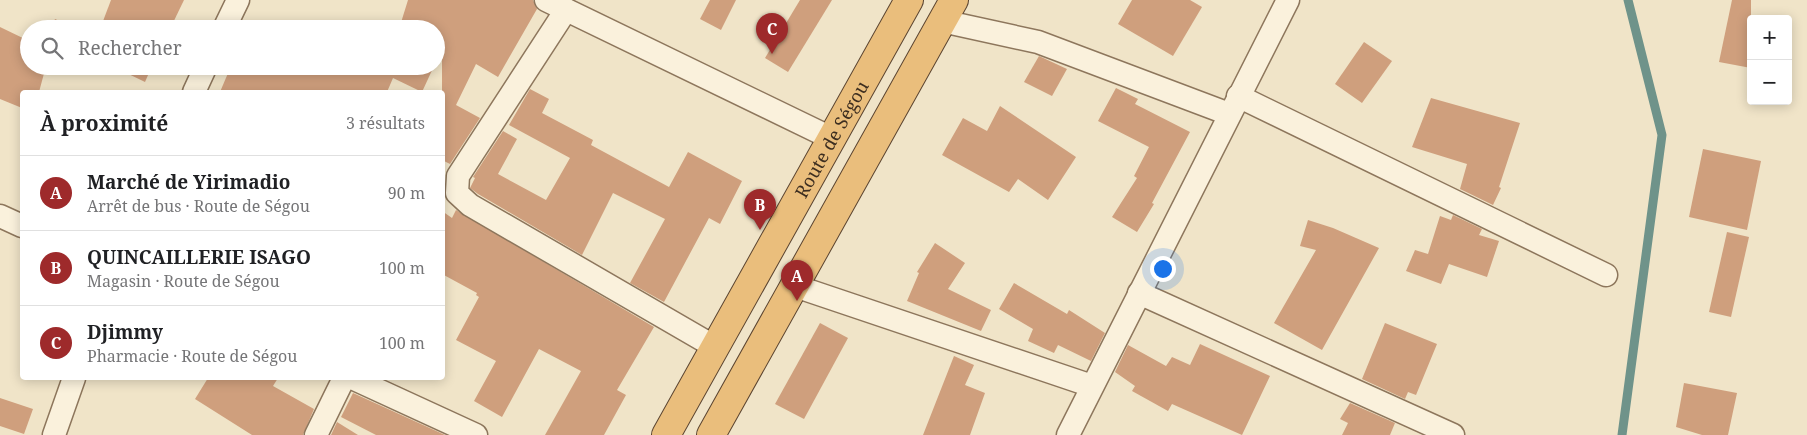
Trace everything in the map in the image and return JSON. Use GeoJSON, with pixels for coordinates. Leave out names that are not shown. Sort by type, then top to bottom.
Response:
{"type":"FeatureCollection","features":[{"type":"Feature","properties":{"kind":"highway","name":"Route de Ségou"},"geometry":{"type":"LineString","coordinates":[[666,435],[831,138],[904,2]]}},
{"type":"Feature","properties":{"kind":"highway"},"geometry":{"type":"LineString","coordinates":[[711,435],[948,10]]}},
{"type":"Feature","properties":{"kind":"street"},"geometry":{"type":"LineString","coordinates":[[228,20],[238,0]]}},
{"type":"Feature","properties":{"kind":"street"},"geometry":{"type":"LineString","coordinates":[[1068,435],[1233,105],[1288,0]]}},
{"type":"Feature","properties":{"kind":"street"},"geometry":{"type":"LineString","coordinates":[[714,347],[470,205],[457,193],[458,176],[556,5],[831,138]]}},
{"type":"Feature","properties":{"kind":"street"},"geometry":{"type":"LineString","coordinates":[[948,10],[1038,42],[1233,105],[1606,275]]}},
{"type":"Feature","properties":{"kind":"street"},"geometry":{"type":"LineString","coordinates":[[195,90],[202,75]]}},
{"type":"Feature","properties":{"kind":"street"},"geometry":{"type":"LineString","coordinates":[[0,216],[20,225]]}},
{"type":"Feature","properties":{"kind":"street"},"geometry":{"type":"LineString","coordinates":[[795,286],[1092,386]]}},
{"type":"Feature","properties":{"kind":"street"},"geometry":{"type":"LineString","coordinates":[[1139,293],[1453,435]]}},
{"type":"Feature","properties":{"kind":"street"},"geometry":{"type":"LineString","coordinates":[[54,435],[73,380]]}},
{"type":"Feature","properties":{"kind":"street"},"geometry":{"type":"LineString","coordinates":[[316,435],[343,380]]}},
{"type":"Feature","properties":{"kind":"street"},"geometry":{"type":"LineString","coordinates":[[356,380],[476,435]]}},
{"type":"Feature","properties":{"kind":"building"},"geometry":{"type":"Polygon","coordinates":[[[111,0],[184,0],[174,20],[103,20],[111,0]]]}},
{"type":"Feature","properties":{"kind":"building"},"geometry":{"type":"Polygon","coordinates":[[[408,0],[533,0],[537,9],[498,77],[476,64],[456,105],[480,118],[450,164],[445,162],[445,90],[442,90],[442,75],[445,75],[445,20],[402,20],[408,0]]]}},
{"type":"Feature","properties":{"kind":"building"},"geometry":{"type":"Polygon","coordinates":[[[710,0],[736,0],[721,30],[700,19],[710,0]]]}},
{"type":"Feature","properties":{"kind":"building"},"geometry":{"type":"Polygon","coordinates":[[[800,0],[832,0],[788,72],[765,58],[800,0]]]}},
{"type":"Feature","properties":{"kind":"building"},"geometry":{"type":"Polygon","coordinates":[[[1132,0],[1190,0],[1202,7],[1173,56],[1118,24],[1132,0]]]}},
{"type":"Feature","properties":{"kind":"building"},"geometry":{"type":"Polygon","coordinates":[[[1732,0],[1751,0],[1751,15],[1747,15],[1747,67],[1719,62],[1732,0]]]}},
{"type":"Feature","properties":{"kind":"building"},"geometry":{"type":"Polygon","coordinates":[[[0,27],[20,37],[20,75],[44,75],[40,90],[20,90],[20,107],[0,99],[0,27]]]}},
{"type":"Feature","properties":{"kind":"building"},"geometry":{"type":"Polygon","coordinates":[[[1364,42],[1392,61],[1362,103],[1335,84],[1364,42]]]}},
{"type":"Feature","properties":{"kind":"building"},"geometry":{"type":"Polygon","coordinates":[[[1039,56],[1067,69],[1052,96],[1024,82],[1039,56]]]}},
{"type":"Feature","properties":{"kind":"building"},"geometry":{"type":"Polygon","coordinates":[[[131,75],[148,75],[145,82],[131,75]]]}},
{"type":"Feature","properties":{"kind":"building"},"geometry":{"type":"Polygon","coordinates":[[[227,75],[430,75],[423,90],[418,90],[393,78],[388,90],[221,90],[227,75]]]}},
{"type":"Feature","properties":{"kind":"building"},"geometry":{"type":"Polygon","coordinates":[[[1116,88],[1138,99],[1135,104],[1190,132],[1152,203],[1154,204],[1137,232],[1112,217],[1137,178],[1134,176],[1149,147],[1098,121],[1116,88]]]}},
{"type":"Feature","properties":{"kind":"building"},"geometry":{"type":"Polygon","coordinates":[[[530,89],[549,99],[542,113],[593,140],[591,145],[669,187],[688,152],[742,181],[720,224],[709,218],[664,302],[630,283],[665,219],[613,193],[582,255],[470,188],[475,178],[473,177],[503,131],[517,139],[498,174],[546,200],[570,158],[509,125],[530,89]]]}},
{"type":"Feature","properties":{"kind":"building"},"geometry":{"type":"Polygon","coordinates":[[[1431,98],[1520,123],[1499,187],[1501,188],[1493,205],[1460,189],[1467,164],[1412,147],[1431,98]]]}},
{"type":"Feature","properties":{"kind":"building"},"geometry":{"type":"Polygon","coordinates":[[[1000,106],[1076,157],[1048,200],[1018,179],[1009,192],[942,155],[963,118],[987,131],[1000,106]]]}},
{"type":"Feature","properties":{"kind":"building"},"geometry":{"type":"Polygon","coordinates":[[[1703,149],[1761,161],[1747,230],[1689,217],[1703,149]]]}},
{"type":"Feature","properties":{"kind":"building"},"geometry":{"type":"Polygon","coordinates":[[[456,210],[654,327],[617,390],[626,395],[604,435],[545,435],[581,371],[539,349],[502,417],[474,401],[496,361],[456,340],[479,297],[476,295],[477,293],[445,276],[445,213],[452,218],[456,210]]]}},
{"type":"Feature","properties":{"kind":"building"},"geometry":{"type":"Polygon","coordinates":[[[1453,215],[1482,229],[1479,235],[1499,241],[1487,277],[1449,264],[1441,284],[1406,271],[1415,250],[1428,254],[1440,216],[1451,220],[1453,215]]]}},
{"type":"Feature","properties":{"kind":"building"},"geometry":{"type":"Polygon","coordinates":[[[1308,220],[1333,228],[1379,248],[1322,350],[1274,323],[1316,250],[1300,246],[1308,220]]]}},
{"type":"Feature","properties":{"kind":"building"},"geometry":{"type":"Polygon","coordinates":[[[1727,232],[1749,237],[1731,317],[1709,312],[1727,232]]]}},
{"type":"Feature","properties":{"kind":"building"},"geometry":{"type":"Polygon","coordinates":[[[935,243],[965,263],[948,289],[991,310],[981,331],[907,301],[919,273],[917,272],[935,243]]]}},
{"type":"Feature","properties":{"kind":"building"},"geometry":{"type":"Polygon","coordinates":[[[1014,283],[1067,314],[1069,310],[1105,333],[1091,361],[1058,345],[1054,353],[1028,341],[1033,329],[999,309],[1014,283]]]}},
{"type":"Feature","properties":{"kind":"building"},"geometry":{"type":"Polygon","coordinates":[[[820,323],[848,338],[804,419],[775,404],[820,323]]]}},
{"type":"Feature","properties":{"kind":"building"},"geometry":{"type":"Polygon","coordinates":[[[1385,323],[1437,344],[1416,395],[1408,392],[1405,399],[1362,379],[1385,323]]]}},
{"type":"Feature","properties":{"kind":"building"},"geometry":{"type":"Polygon","coordinates":[[[1200,344],[1270,376],[1242,435],[1172,404],[1168,411],[1132,391],[1135,386],[1115,372],[1128,345],[1166,366],[1172,357],[1190,365],[1200,344]]]}},
{"type":"Feature","properties":{"kind":"building"},"geometry":{"type":"Polygon","coordinates":[[[954,356],[974,365],[965,385],[985,393],[970,435],[923,435],[954,356]]]}},
{"type":"Feature","properties":{"kind":"building"},"geometry":{"type":"Polygon","coordinates":[[[207,380],[277,380],[273,386],[314,409],[303,435],[252,435],[195,399],[207,380]]]}},
{"type":"Feature","properties":{"kind":"building"},"geometry":{"type":"Polygon","coordinates":[[[1684,383],[1737,393],[1728,435],[1702,435],[1676,427],[1684,383]]]}},
{"type":"Feature","properties":{"kind":"building"},"geometry":{"type":"Polygon","coordinates":[[[353,393],[445,435],[376,435],[341,417],[353,393]]]}},
{"type":"Feature","properties":{"kind":"building"},"geometry":{"type":"Polygon","coordinates":[[[0,398],[33,409],[24,434],[0,426],[0,398]]]}},
{"type":"Feature","properties":{"kind":"building"},"geometry":{"type":"Polygon","coordinates":[[[1350,403],[1395,423],[1390,435],[1342,435],[1348,423],[1340,419],[1350,403]]]}},
{"type":"Feature","properties":{"kind":"building"},"geometry":{"type":"Polygon","coordinates":[[[337,422],[358,435],[331,435],[337,422]]]}},
{"type":"Feature","properties":{"kind":"waterway"},"geometry":{"type":"LineString","coordinates":[[1622,435],[1662,135],[1628,0]]}},
{"type":"Feature","properties":{"kind":"place","name":"Djimmy"},"geometry":{"type":"Point","coordinates":[772,54]}},
{"type":"Feature","properties":{"kind":"place","name":"QUINCAILLERIE ISAGO"},"geometry":{"type":"Point","coordinates":[760,230]}},
{"type":"Feature","properties":{"kind":"place","name":"Marché de Yirimadio"},"geometry":{"type":"Point","coordinates":[797,301]}}]}
